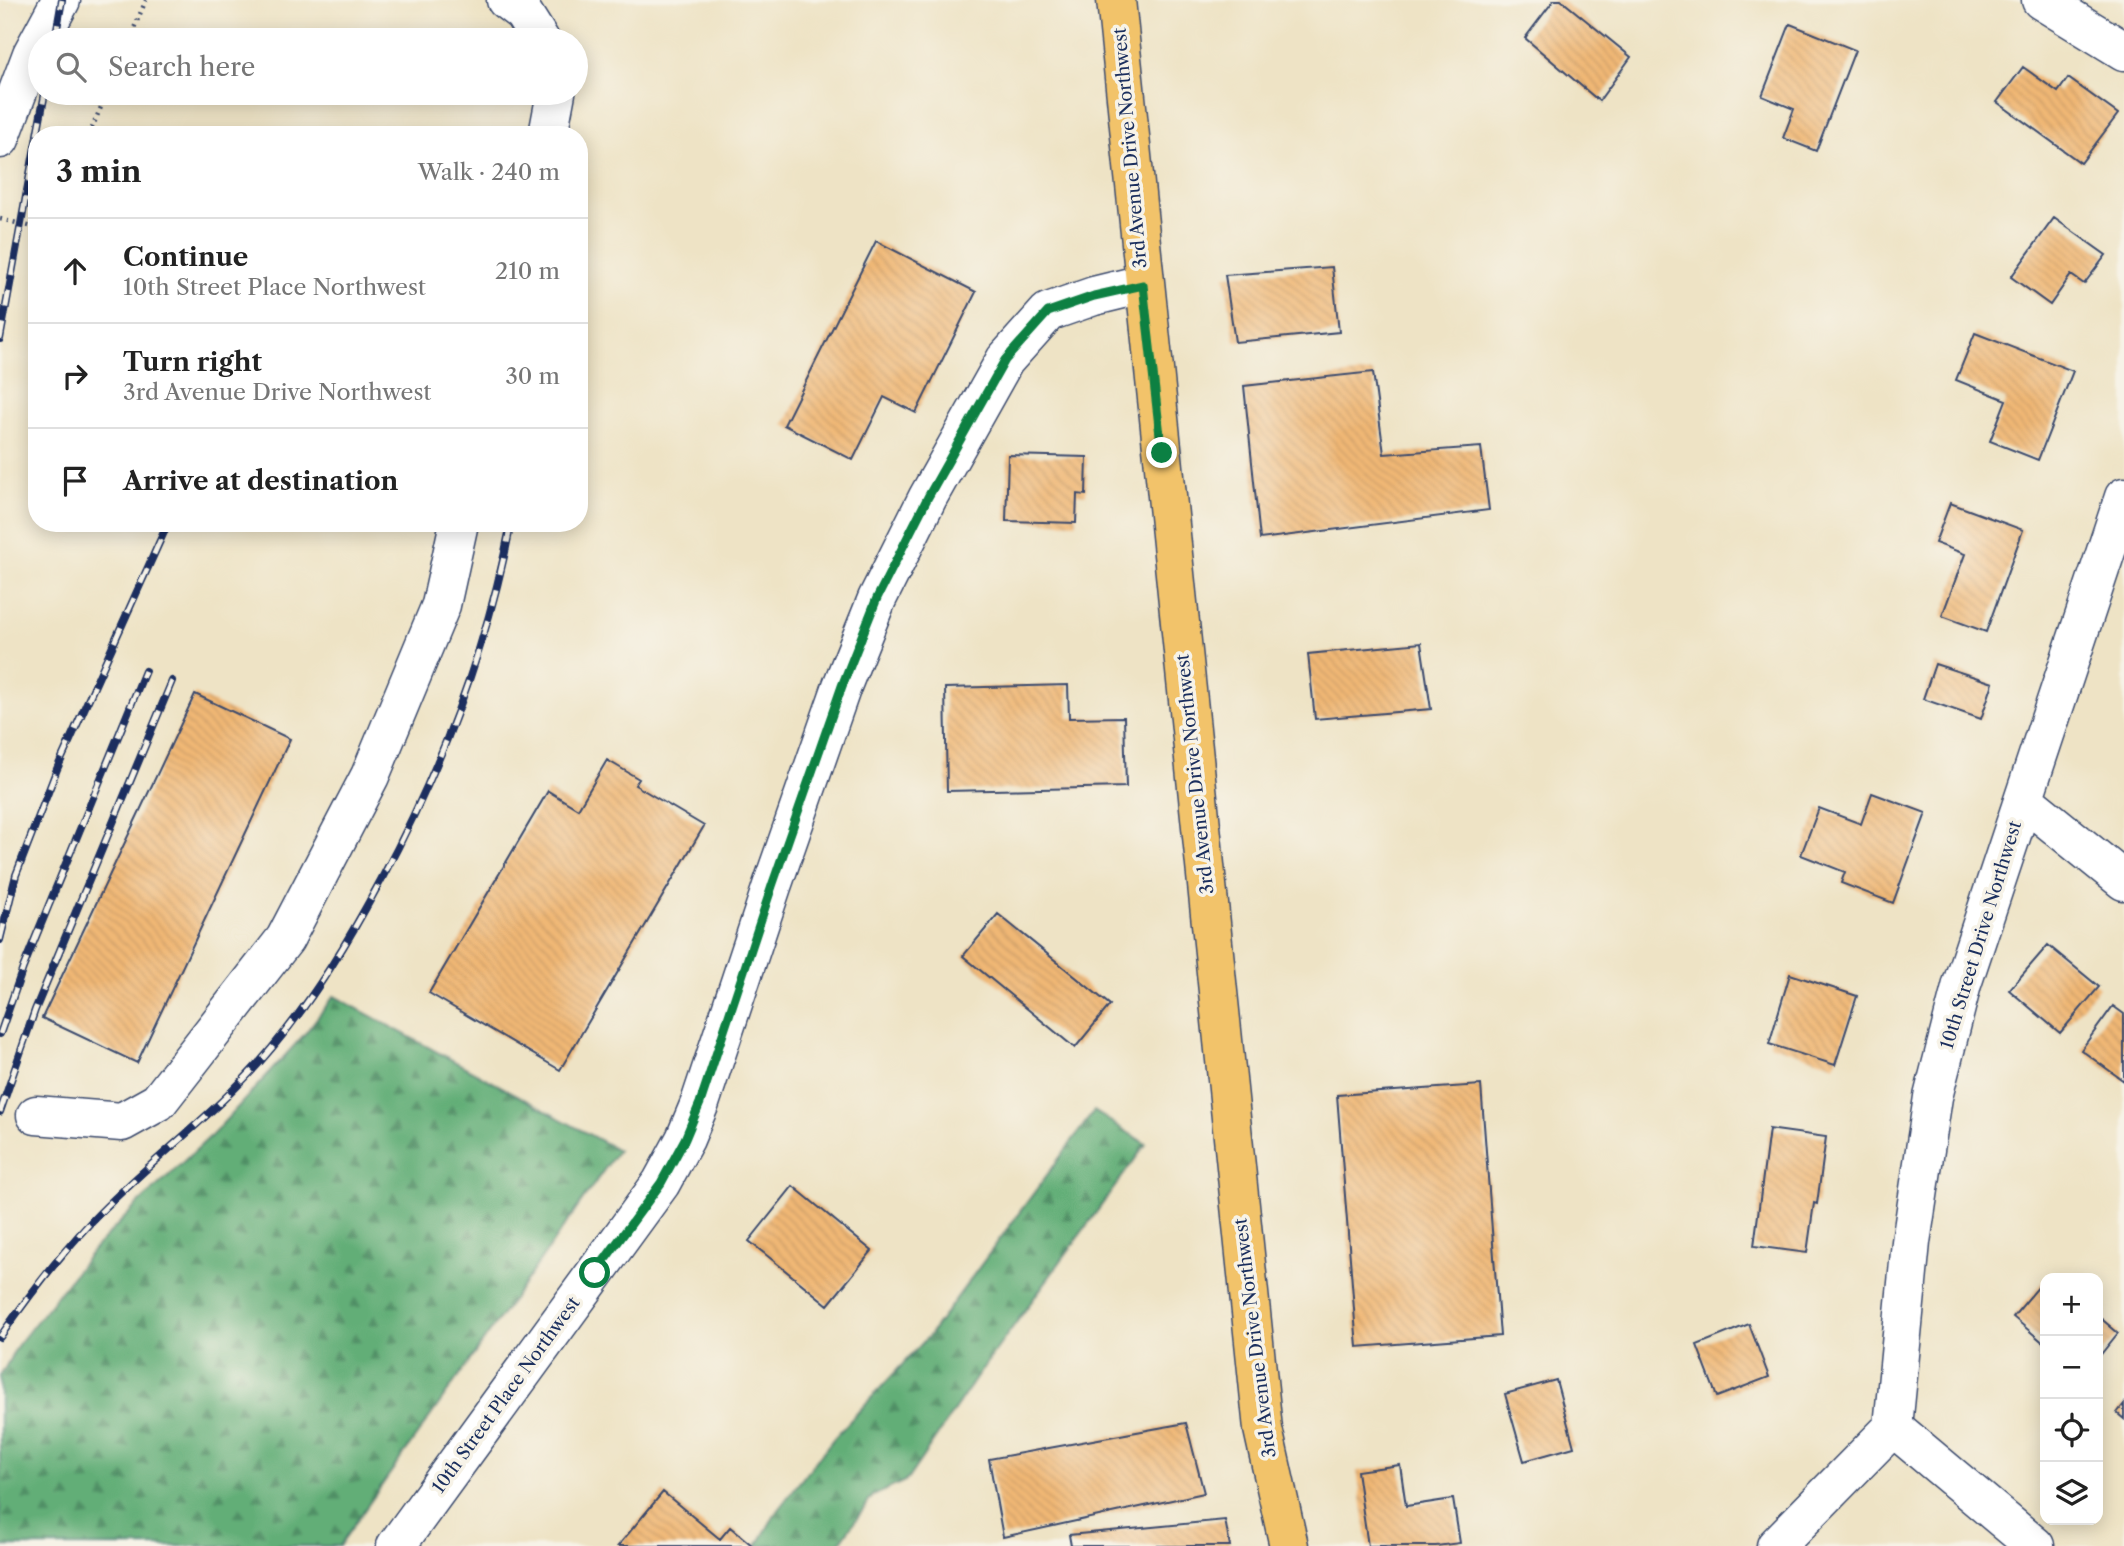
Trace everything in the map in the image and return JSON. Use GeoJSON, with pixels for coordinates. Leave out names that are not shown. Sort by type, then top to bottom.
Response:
{"type":"FeatureCollection","features":[{"type":"Feature","properties":{"kind":"main road","name":"3rd Avenue Drive Northwest"},"geometry":{"type":"LineString","coordinates":[[1116,0],[1143,285],[1263,1429],[1289,1546]]}},
{"type":"Feature","properties":{"kind":"street"},"geometry":{"type":"LineString","coordinates":[[506,0],[523,13],[532,28]]}},
{"type":"Feature","properties":{"kind":"street"},"geometry":{"type":"LineString","coordinates":[[2040,0],[2124,51]]}},
{"type":"Feature","properties":{"kind":"street"},"geometry":{"type":"LineString","coordinates":[[34,28],[57,3]]}},
{"type":"Feature","properties":{"kind":"street"},"geometry":{"type":"LineString","coordinates":[[0,139],[16,48],[28,35]]}},
{"type":"Feature","properties":{"kind":"street"},"geometry":{"type":"LineString","coordinates":[[550,126],[553,105]]}},
{"type":"Feature","properties":{"kind":"street","name":"10th Street Place Northwest"},"geometry":{"type":"LineString","coordinates":[[396,1546],[661,1183],[685,1139],[700,1103],[842,686],[877,598],[928,497],[1005,360],[1048,312],[1094,296],[1143,285]]}},
{"type":"Feature","properties":{"kind":"street","name":"10th Street Drive Northwest"},"geometry":{"type":"LineString","coordinates":[[1893,1427],[1911,1242],[1933,1097],[1962,984],[2124,497]]}},
{"type":"Feature","properties":{"kind":"street"},"geometry":{"type":"LineString","coordinates":[[36,1115],[122,1122],[158,1102],[285,940],[370,776],[441,605],[457,532]]}},
{"type":"Feature","properties":{"kind":"street"},"geometry":{"type":"LineString","coordinates":[[2024,800],[2124,881]]}},
{"type":"Feature","properties":{"kind":"street"},"geometry":{"type":"LineString","coordinates":[[1776,1546],[1893,1427],[2035,1546]]}},
{"type":"Feature","properties":{"kind":"path"},"geometry":{"type":"LineString","coordinates":[[134,28],[146,0]]}},
{"type":"Feature","properties":{"kind":"path"},"geometry":{"type":"LineString","coordinates":[[93,126],[102,105]]}},
{"type":"Feature","properties":{"kind":"path"},"geometry":{"type":"LineString","coordinates":[[0,219],[28,226]]}},
{"type":"Feature","properties":{"kind":"green space"},"geometry":{"type":"Polygon","coordinates":[[[334,996],[618,1150],[339,1546],[0,1546],[0,1377],[17,1346],[93,1250],[213,1134],[303,1036],[334,996]]]}},
{"type":"Feature","properties":{"kind":"green space"},"geometry":{"type":"Polygon","coordinates":[[[1094,1111],[1146,1144],[983,1368],[907,1480],[873,1496],[837,1546],[757,1546],[777,1511],[834,1438],[928,1337],[1094,1111]]]}},
{"type":"Feature","properties":{"kind":"building"},"geometry":{"type":"Polygon","coordinates":[[[1554,0],[1561,0],[1631,57],[1599,101],[1525,38],[1554,0]]]}},
{"type":"Feature","properties":{"kind":"building"},"geometry":{"type":"Polygon","coordinates":[[[1790,24],[1855,50],[1816,151],[1783,138],[1794,109],[1762,96],[1790,24]]]}},
{"type":"Feature","properties":{"kind":"building"},"geometry":{"type":"Polygon","coordinates":[[[2023,67],[2058,92],[2068,78],[2118,114],[2081,163],[1997,102],[2023,67]]]}},
{"type":"Feature","properties":{"kind":"building"},"geometry":{"type":"Polygon","coordinates":[[[2054,218],[2106,255],[2084,284],[2071,275],[2050,305],[2011,277],[2054,218]]]}},
{"type":"Feature","properties":{"kind":"building"},"geometry":{"type":"Polygon","coordinates":[[[876,241],[976,292],[916,413],[884,397],[853,460],[784,425],[876,241]]]}},
{"type":"Feature","properties":{"kind":"building"},"geometry":{"type":"Polygon","coordinates":[[[1332,267],[1339,332],[1235,342],[1225,275],[1332,267]]]}},
{"type":"Feature","properties":{"kind":"building"},"geometry":{"type":"Polygon","coordinates":[[[1975,333],[2073,371],[2038,460],[1990,441],[2006,400],[1956,380],[1975,333]]]}},
{"type":"Feature","properties":{"kind":"building"},"geometry":{"type":"Polygon","coordinates":[[[1373,372],[1384,454],[1481,447],[1489,510],[1260,539],[1244,386],[1373,372]]]}},
{"type":"Feature","properties":{"kind":"building"},"geometry":{"type":"Polygon","coordinates":[[[1008,455],[1087,457],[1086,495],[1077,494],[1076,523],[1006,521],[1008,455]]]}},
{"type":"Feature","properties":{"kind":"building"},"geometry":{"type":"Polygon","coordinates":[[[1950,503],[2023,530],[1986,632],[1942,616],[1965,554],[1935,543],[1950,503]]]}},
{"type":"Feature","properties":{"kind":"building"},"geometry":{"type":"Polygon","coordinates":[[[1421,643],[1431,709],[1315,719],[1308,654],[1421,643]]]}},
{"type":"Feature","properties":{"kind":"building"},"geometry":{"type":"Polygon","coordinates":[[[1935,664],[1993,683],[1981,719],[1923,699],[1935,664]]]}},
{"type":"Feature","properties":{"kind":"building"},"geometry":{"type":"Polygon","coordinates":[[[1068,685],[1069,718],[1124,717],[1126,787],[947,791],[945,688],[1068,685]]]}},
{"type":"Feature","properties":{"kind":"building"},"geometry":{"type":"Polygon","coordinates":[[[195,694],[290,739],[137,1063],[42,1018],[195,694]]]}},
{"type":"Feature","properties":{"kind":"building"},"geometry":{"type":"Polygon","coordinates":[[[607,760],[639,779],[635,785],[704,826],[560,1070],[429,993],[548,791],[578,809],[607,760]]]}},
{"type":"Feature","properties":{"kind":"building"},"geometry":{"type":"Polygon","coordinates":[[[1872,793],[1926,813],[1893,903],[1841,883],[1845,872],[1801,855],[1819,808],[1861,824],[1872,793]]]}},
{"type":"Feature","properties":{"kind":"building"},"geometry":{"type":"Polygon","coordinates":[[[998,914],[1110,1005],[1075,1048],[963,956],[998,914]]]}},
{"type":"Feature","properties":{"kind":"building"},"geometry":{"type":"Polygon","coordinates":[[[2048,945],[2099,987],[2060,1033],[2009,990],[2048,945]]]}},
{"type":"Feature","properties":{"kind":"building"},"geometry":{"type":"Polygon","coordinates":[[[1790,974],[1857,996],[1835,1065],[1769,1044],[1790,974]]]}},
{"type":"Feature","properties":{"kind":"building"},"geometry":{"type":"Polygon","coordinates":[[[2113,1006],[2124,1014],[2124,1081],[2081,1050],[2113,1006]]]}},
{"type":"Feature","properties":{"kind":"building"},"geometry":{"type":"Polygon","coordinates":[[[1481,1085],[1500,1336],[1357,1347],[1337,1095],[1481,1085]]]}},
{"type":"Feature","properties":{"kind":"building"},"geometry":{"type":"Polygon","coordinates":[[[1769,1129],[1826,1137],[1807,1253],[1754,1246],[1769,1129]]]}},
{"type":"Feature","properties":{"kind":"building"},"geometry":{"type":"Polygon","coordinates":[[[793,1186],[872,1251],[828,1305],[749,1241],[793,1186]]]}},
{"type":"Feature","properties":{"kind":"building"},"geometry":{"type":"Polygon","coordinates":[[[2040,1285],[2040,1340],[2013,1317],[2040,1285]]]}},
{"type":"Feature","properties":{"kind":"building"},"geometry":{"type":"Polygon","coordinates":[[[2103,1320],[2118,1333],[2103,1352],[2103,1320]]]}},
{"type":"Feature","properties":{"kind":"building"},"geometry":{"type":"Polygon","coordinates":[[[1749,1324],[1769,1377],[1717,1397],[1697,1345],[1749,1324]]]}},
{"type":"Feature","properties":{"kind":"building"},"geometry":{"type":"Polygon","coordinates":[[[1556,1380],[1574,1447],[1524,1461],[1505,1394],[1556,1380]]]}},
{"type":"Feature","properties":{"kind":"building"},"geometry":{"type":"Polygon","coordinates":[[[2124,1404],[2124,1419],[2117,1413],[2124,1404]]]}},
{"type":"Feature","properties":{"kind":"building"},"geometry":{"type":"Polygon","coordinates":[[[1186,1423],[1204,1493],[1003,1537],[989,1459],[1186,1423]]]}},
{"type":"Feature","properties":{"kind":"building"},"geometry":{"type":"Polygon","coordinates":[[[1400,1465],[1406,1506],[1453,1499],[1460,1543],[1436,1546],[1368,1546],[1357,1471],[1400,1465]]]}},
{"type":"Feature","properties":{"kind":"building"},"geometry":{"type":"Polygon","coordinates":[[[663,1492],[720,1539],[730,1527],[753,1546],[618,1546],[663,1492]]]}},
{"type":"Feature","properties":{"kind":"building"},"geometry":{"type":"Polygon","coordinates":[[[1225,1520],[1230,1546],[1071,1546],[1069,1535],[1225,1520]]]}},
{"type":"Feature","properties":{"kind":"railway"},"geometry":{"type":"LineString","coordinates":[[57,28],[62,0]]}},
{"type":"Feature","properties":{"kind":"railway"},"geometry":{"type":"LineString","coordinates":[[39,126],[43,105]]}},
{"type":"Feature","properties":{"kind":"railway"},"geometry":{"type":"LineString","coordinates":[[0,339],[28,185]]}},
{"type":"Feature","properties":{"kind":"railway"},"geometry":{"type":"LineString","coordinates":[[0,940],[16,875],[57,769],[164,532]]}},
{"type":"Feature","properties":{"kind":"railway"},"geometry":{"type":"LineString","coordinates":[[0,1337],[43,1278],[92,1221],[229,1094],[271,1049],[330,968],[403,838],[442,751],[460,706],[489,616],[509,532]]}},
{"type":"Feature","properties":{"kind":"railway"},"geometry":{"type":"LineString","coordinates":[[0,1034],[23,968],[145,671]]}},
{"type":"Feature","properties":{"kind":"railway"},"geometry":{"type":"LineString","coordinates":[[0,1112],[35,1010],[172,681]]}},
{"type":"Feature","properties":{"kind":"route"},"geometry":{"type":"LineString","coordinates":[[595,1273],[661,1183],[685,1139],[700,1103],[842,686],[877,598],[928,497],[1005,360],[1048,312],[1094,296],[1143,285],[1162,453]]}}]}
